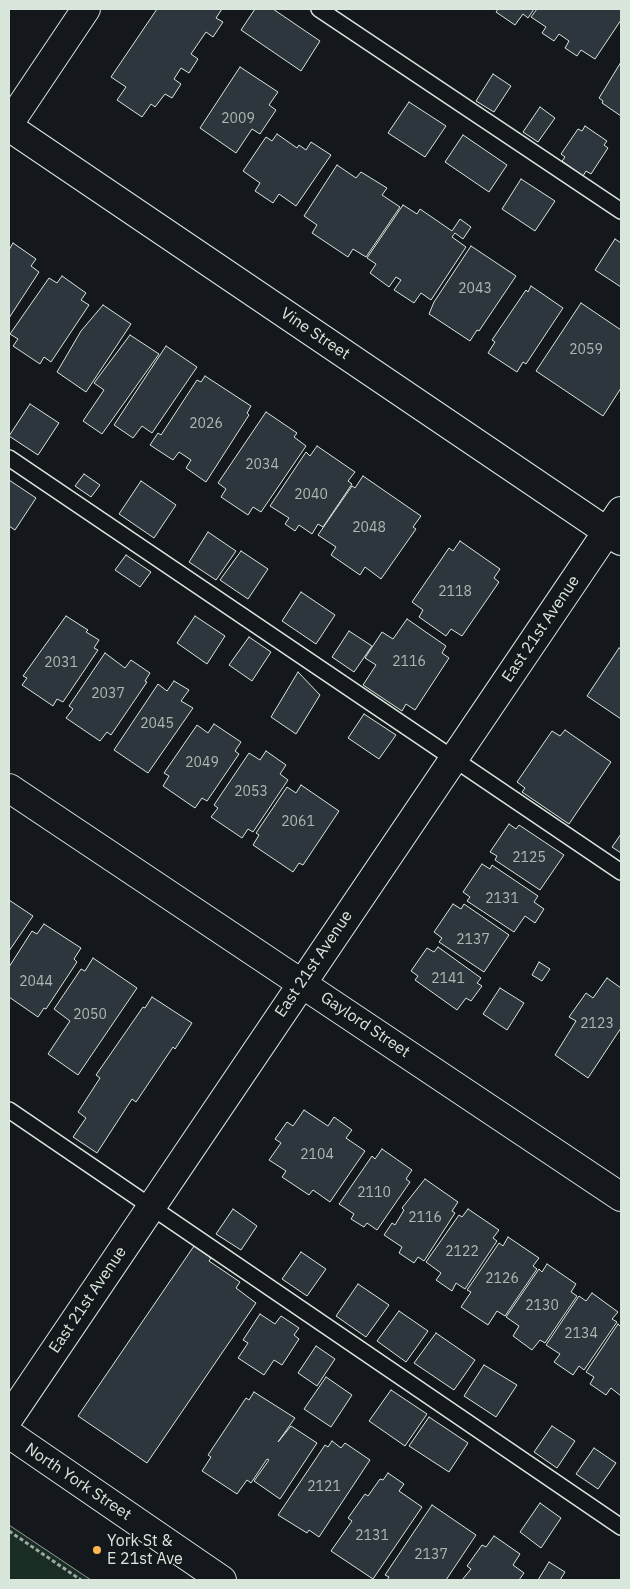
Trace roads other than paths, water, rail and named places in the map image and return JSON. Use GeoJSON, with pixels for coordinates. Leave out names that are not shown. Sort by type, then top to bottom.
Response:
{"type":"FeatureCollection","features":[{"type":"Feature","properties":{"kind":"street"},"geometry":{"type":"LineString","coordinates":[[9,125],[86,9]]}},
{"type":"Feature","properties":{"kind":"street","name":"Vine Street"},"geometry":{"type":"LineString","coordinates":[[9,125],[617,528]]}},
{"type":"Feature","properties":{"kind":"street","name":"East 21st Avenue"},"geometry":{"type":"LineString","coordinates":[[9,1418],[453,758],[617,528]]}},
{"type":"Feature","properties":{"kind":"street","name":"Gaylord Street"},"geometry":{"type":"LineString","coordinates":[[9,788],[621,1197]]}},
{"type":"Feature","properties":{"kind":"street","name":"North York Street"},"geometry":{"type":"LineString","coordinates":[[9,1434],[222,1580]]}},
{"type":"Feature","properties":{"kind":"lane"},"geometry":{"type":"LineString","coordinates":[[319,9],[621,211]]}},
{"type":"Feature","properties":{"kind":"lane"},"geometry":{"type":"LineString","coordinates":[[9,458],[621,872]]}},
{"type":"Feature","properties":{"kind":"lane"},"geometry":{"type":"LineString","coordinates":[[9,1110],[621,1526]]}},
{"type":"Feature","properties":{"kind":"place","name":"York St & E 21st Ave"},"geometry":{"type":"Point","coordinates":[97,1550]}}]}
